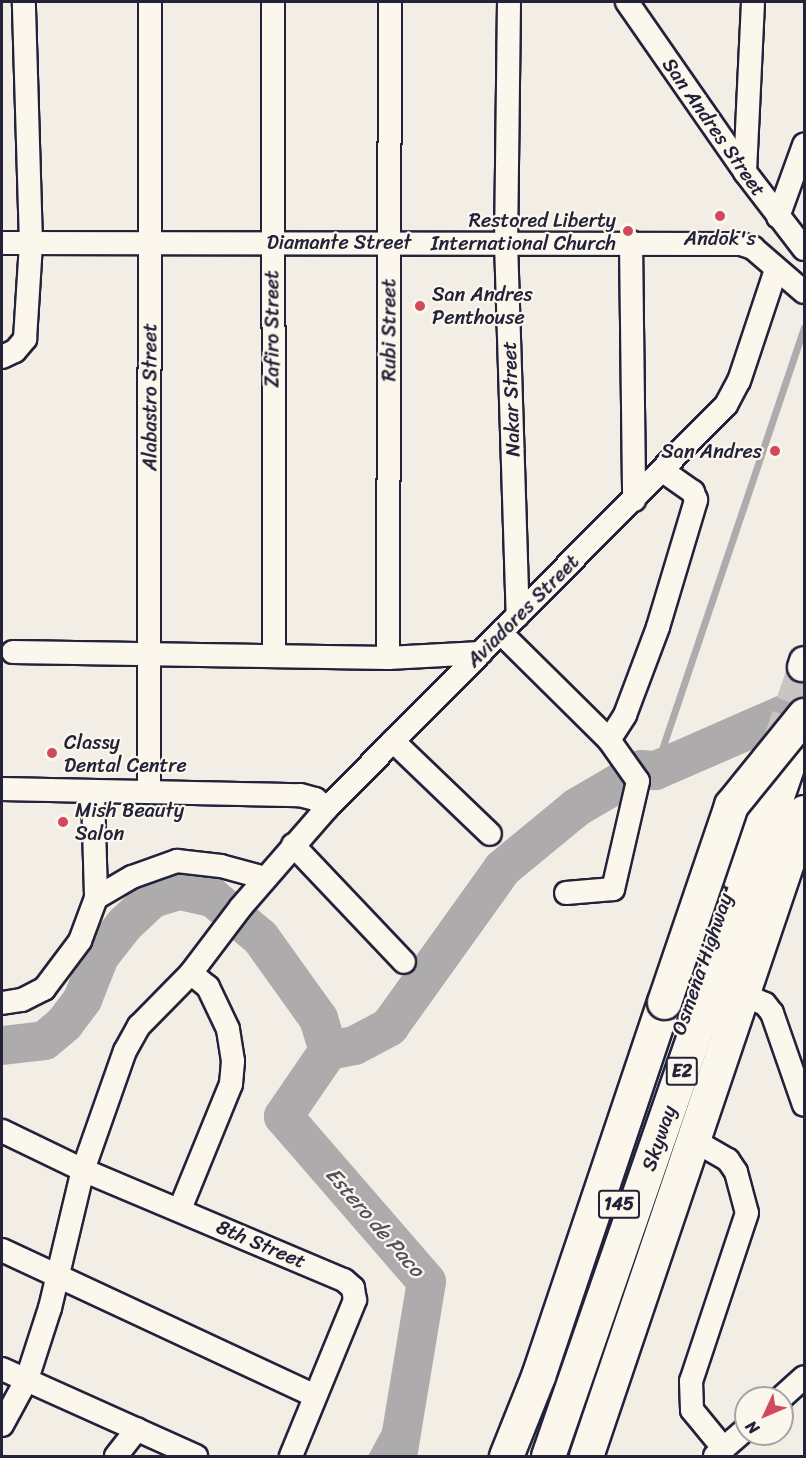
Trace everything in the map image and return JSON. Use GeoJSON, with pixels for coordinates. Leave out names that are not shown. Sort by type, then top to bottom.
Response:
{"type":"FeatureCollection","features":[{"type":"Feature","properties":{"kind":"highway"},"geometry":{"type":"LineString","coordinates":[[506,1456],[538,1376],[731,806],[804,716]]}},
{"type":"Feature","properties":{"kind":"highway","name":"Skyway"},"geometry":{"type":"LineString","coordinates":[[548,1456],[804,716]]}},
{"type":"Feature","properties":{"kind":"highway","name":"Skyway"},"geometry":{"type":"LineString","coordinates":[[591,1453],[804,812]]}},
{"type":"Feature","properties":{"kind":"highway"},"geometry":{"type":"LineString","coordinates":[[487,1456],[565,1235],[621,1128]]}},
{"type":"Feature","properties":{"kind":"main road","name":"Osmeña Highway"},"geometry":{"type":"LineString","coordinates":[[531,1456],[777,742]]}},
{"type":"Feature","properties":{"kind":"main road"},"geometry":{"type":"LineString","coordinates":[[591,1453],[702,1145],[749,997],[802,846]]}},
{"type":"Feature","properties":{"kind":"street"},"geometry":{"type":"LineString","coordinates":[[2,357],[15,351],[25,339],[31,244],[24,2]]}},
{"type":"Feature","properties":{"kind":"street","name":"Alabastro Street"},"geometry":{"type":"LineString","coordinates":[[149,792],[150,2]]}},
{"type":"Feature","properties":{"kind":"street","name":"Zafiro Street"},"geometry":{"type":"LineString","coordinates":[[273,2],[274,656]]}},
{"type":"Feature","properties":{"kind":"street","name":"Rubi Street"},"geometry":{"type":"LineString","coordinates":[[388,658],[390,2]]}},
{"type":"Feature","properties":{"kind":"street","name":"Nakar Street"},"geometry":{"type":"LineString","coordinates":[[509,2],[506,242],[518,616]]}},
{"type":"Feature","properties":{"kind":"street","name":"San Andres Street"},"geometry":{"type":"LineString","coordinates":[[627,2],[777,217],[804,249]]}},
{"type":"Feature","properties":{"kind":"street"},"geometry":{"type":"LineString","coordinates":[[645,2],[646,27]]}},
{"type":"Feature","properties":{"kind":"street"},"geometry":{"type":"LineString","coordinates":[[745,172],[753,2]]}},
{"type":"Feature","properties":{"kind":"street"},"geometry":{"type":"LineString","coordinates":[[777,217],[804,145]]}},
{"type":"Feature","properties":{"kind":"street"},"geometry":{"type":"LineString","coordinates":[[631,242],[634,500]]}},
{"type":"Feature","properties":{"kind":"street","name":"Diamante Street"},"geometry":{"type":"LineString","coordinates":[[2,243],[631,242],[741,244],[753,248],[804,292]]}},
{"type":"Feature","properties":{"kind":"street","name":"Aviadores Street"},"geometry":{"type":"LineString","coordinates":[[2,1425],[27,1379],[59,1275],[83,1170],[124,1051],[139,1026],[191,973],[241,907],[327,808],[726,405],[740,381],[776,270]]}},
{"type":"Feature","properties":{"kind":"street"},"geometry":{"type":"LineString","coordinates":[[609,740],[625,715],[658,627],[696,500],[693,492],[663,471]]}},
{"type":"Feature","properties":{"kind":"street"},"geometry":{"type":"LineString","coordinates":[[501,633],[609,740],[633,772],[613,889],[566,893]]}},
{"type":"Feature","properties":{"kind":"street"},"geometry":{"type":"LineString","coordinates":[[13,652],[388,658],[481,653]]}},
{"type":"Feature","properties":{"kind":"street"},"geometry":{"type":"LineString","coordinates":[[393,741],[490,834]]}},
{"type":"Feature","properties":{"kind":"street"},"geometry":{"type":"LineString","coordinates":[[2,789],[93,794],[149,792],[300,795],[315,799],[327,808]]}},
{"type":"Feature","properties":{"kind":"street"},"geometry":{"type":"LineString","coordinates":[[2,1003],[22,1000],[44,989],[58,974],[80,941],[96,898],[93,794]]}},
{"type":"Feature","properties":{"kind":"street"},"geometry":{"type":"LineString","coordinates":[[293,845],[404,962]]}},
{"type":"Feature","properties":{"kind":"street"},"geometry":{"type":"LineString","coordinates":[[96,898],[132,877],[177,861],[221,866],[265,878]]}},
{"type":"Feature","properties":{"kind":"street"},"geometry":{"type":"LineString","coordinates":[[180,1209],[231,1084],[233,1061],[228,1029],[208,987],[191,973]]}},
{"type":"Feature","properties":{"kind":"street"},"geometry":{"type":"LineString","coordinates":[[749,997],[765,1004],[772,1013],[804,1104]]}},
{"type":"Feature","properties":{"kind":"street","name":"8th Street"},"geometry":{"type":"LineString","coordinates":[[2,1131],[83,1170],[345,1280],[353,1288],[355,1300],[291,1456]]}},
{"type":"Feature","properties":{"kind":"street"},"geometry":{"type":"LineString","coordinates":[[702,1145],[728,1160],[736,1172],[747,1213],[691,1381],[692,1410],[720,1453],[734,1440]]}},
{"type":"Feature","properties":{"kind":"street"},"geometry":{"type":"LineString","coordinates":[[2,1250],[315,1396]]}},
{"type":"Feature","properties":{"kind":"street"},"geometry":{"type":"LineString","coordinates":[[2,1369],[196,1456]]}},
{"type":"Feature","properties":{"kind":"street"},"geometry":{"type":"LineString","coordinates":[[116,1456],[137,1429]]}},
{"type":"Feature","properties":{"kind":"shaded area"},"geometry":{"type":"Polygon","coordinates":[[[411,1377],[414,1422],[404,1456],[368,1456],[411,1377]]]}},
{"type":"Feature","properties":{"kind":"waterway"},"geometry":{"type":"LineString","coordinates":[[655,770],[804,327]]}},
{"type":"Feature","properties":{"kind":"waterway"},"geometry":{"type":"LineString","coordinates":[[328,1050],[354,1045],[389,1026],[502,868],[576,807],[641,769],[655,770],[804,705]]}},
{"type":"Feature","properties":{"kind":"waterway"},"geometry":{"type":"LineString","coordinates":[[2,1045],[44,1040],[64,1023],[82,999],[99,956],[124,924],[152,898],[179,890],[212,897],[260,937],[318,1018],[328,1050]]}},
{"type":"Feature","properties":{"kind":"waterway","name":"Estero de Paco"},"geometry":{"type":"LineString","coordinates":[[328,1050],[283,1116],[426,1281],[397,1456]]}},
{"type":"Feature","properties":{"kind":"tunnel"},"geometry":{"type":"LineString","coordinates":[[777,742],[802,667]]}},
{"type":"Feature","properties":{"kind":"place","name":"Andok's"},"geometry":{"type":"Point","coordinates":[720,216]}},
{"type":"Feature","properties":{"kind":"place","name":"Restored Liberty International Church"},"geometry":{"type":"Point","coordinates":[628,231]}},
{"type":"Feature","properties":{"kind":"place","name":"San Andres Penthouse"},"geometry":{"type":"Point","coordinates":[420,306]}},
{"type":"Feature","properties":{"kind":"place","name":"San Andres"},"geometry":{"type":"Point","coordinates":[775,451]}},
{"type":"Feature","properties":{"kind":"place","name":"Classy Dental Centre"},"geometry":{"type":"Point","coordinates":[52,753]}},
{"type":"Feature","properties":{"kind":"place","name":"Mish Beauty Salon"},"geometry":{"type":"Point","coordinates":[63,822]}}]}
